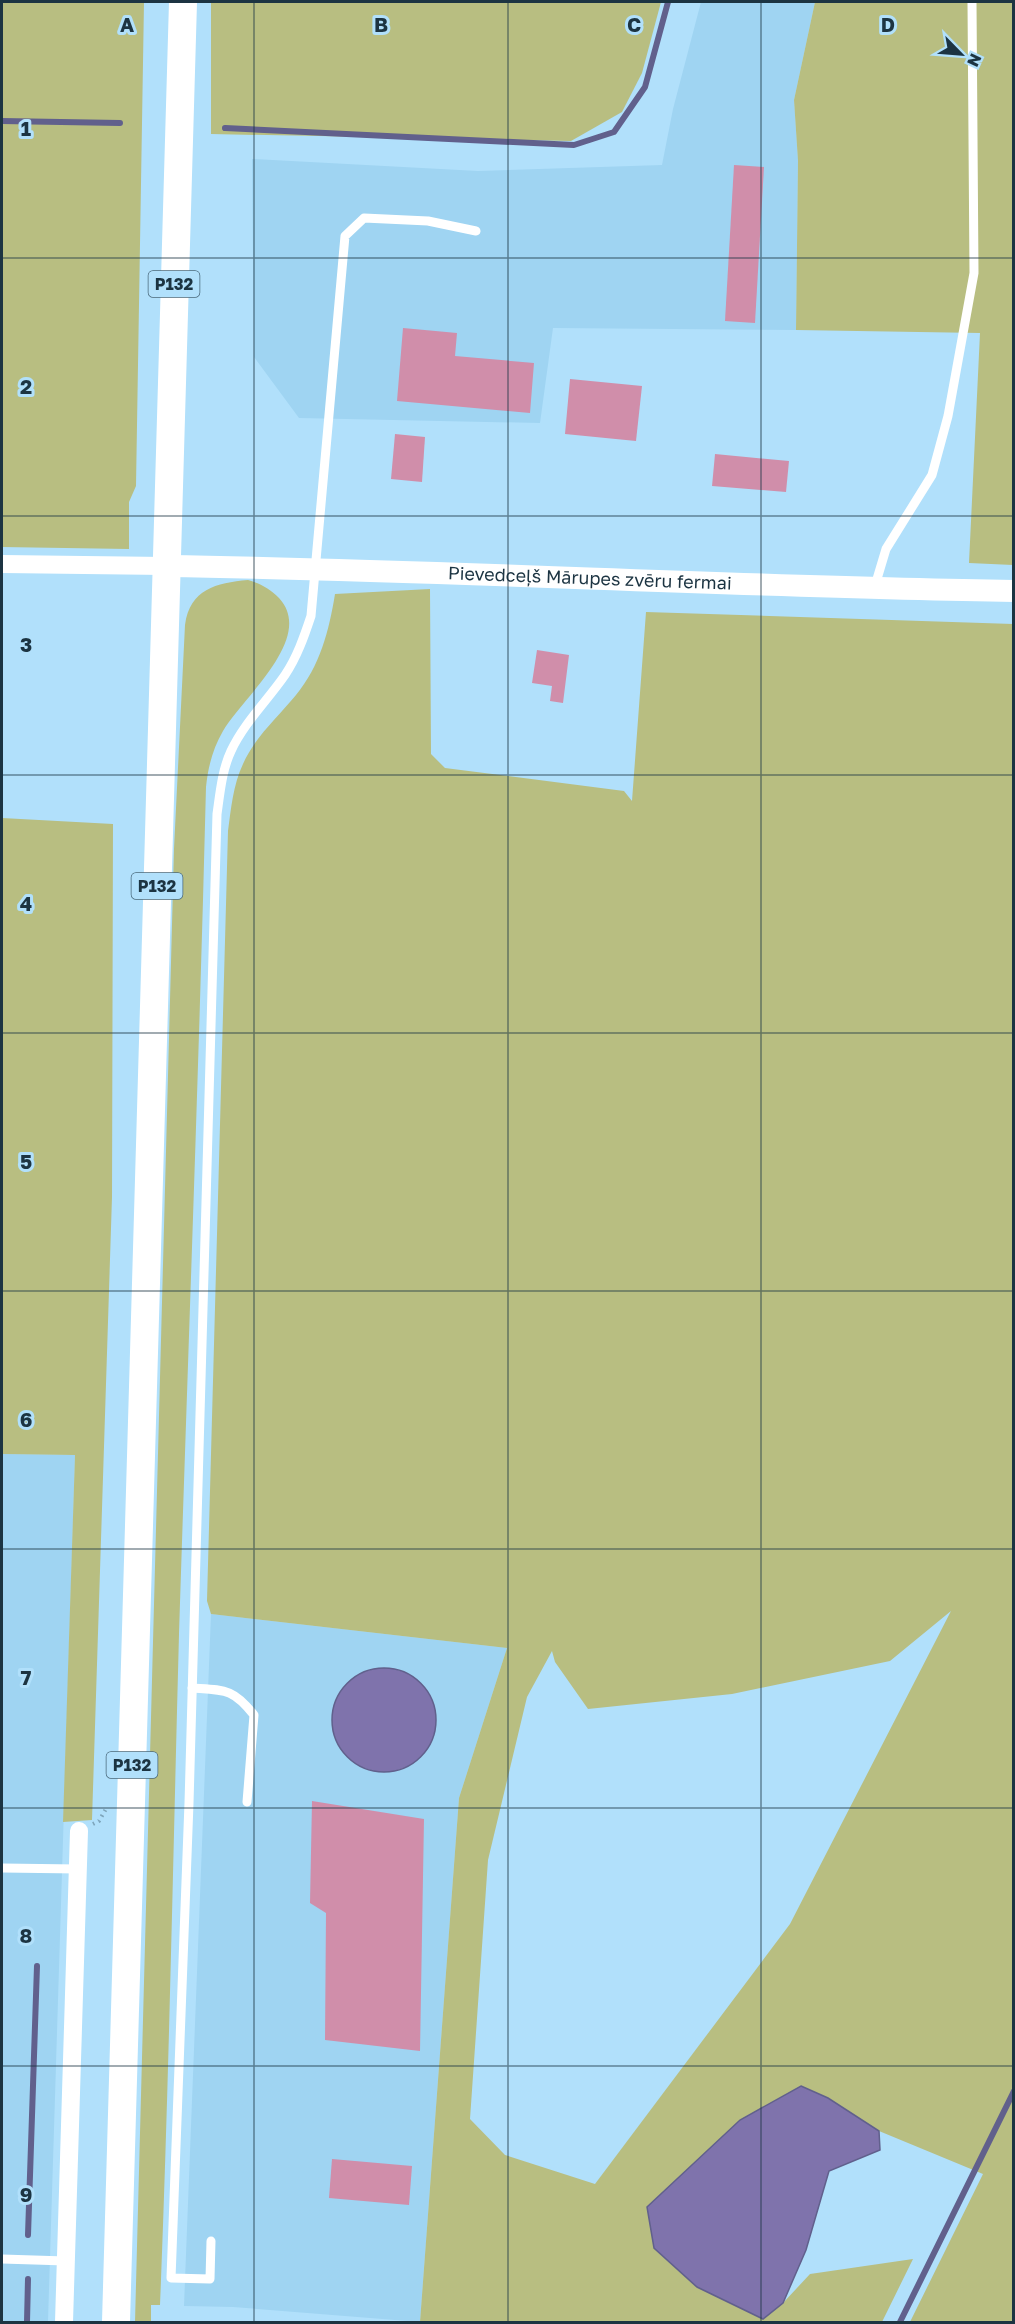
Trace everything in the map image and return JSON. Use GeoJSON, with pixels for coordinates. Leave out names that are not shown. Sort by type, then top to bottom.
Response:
{"type":"FeatureCollection","features":[{"type":"Feature","properties":{"kind":"main road","name":"P132"},"geometry":{"type":"LineString","coordinates":[[116,2322],[183,2]]}},
{"type":"Feature","properties":{"kind":"street"},"geometry":{"type":"LineString","coordinates":[[2,564],[166,566]]}},
{"type":"Feature","properties":{"kind":"street","name":"Pievedceļš Mārupes zvēru fermai"},"geometry":{"type":"LineString","coordinates":[[166,566],[315,568],[873,589],[1014,591]]}},
{"type":"Feature","properties":{"kind":"street"},"geometry":{"type":"LineString","coordinates":[[64,2322],[79,1831]]}},
{"type":"Feature","properties":{"kind":"lane"},"geometry":{"type":"LineString","coordinates":[[873,589],[886,549],[932,475],[948,416],[974,273],[972,2]]}},
{"type":"Feature","properties":{"kind":"lane"},"geometry":{"type":"LineString","coordinates":[[211,2241],[210,2279],[171,2278],[192,1688],[217,814],[222,777],[230,752],[244,729],[285,675],[300,647],[311,616],[345,236],[364,218],[428,221],[476,231]]}},
{"type":"Feature","properties":{"kind":"lane"},"geometry":{"type":"LineString","coordinates":[[192,1688],[223,1690],[240,1697],[254,1715],[248,1802]]}},
{"type":"Feature","properties":{"kind":"lane"},"geometry":{"type":"LineString","coordinates":[[2,1868],[78,1869]]}},
{"type":"Feature","properties":{"kind":"lane"},"geometry":{"type":"LineString","coordinates":[[2,2259],[66,2261]]}},
{"type":"Feature","properties":{"kind":"shaded area"},"geometry":{"type":"Polygon","coordinates":[[[701,2],[815,2],[794,100],[798,161],[796,330],[553,328],[540,423],[299,418],[254,357],[252,159],[478,171],[662,165],[673,109],[701,2]]]}},
{"type":"Feature","properties":{"kind":"shaded area"},"geometry":{"type":"Polygon","coordinates":[[[2,1454],[75,1455],[48,2322],[2,2322],[2,1454]]]}},
{"type":"Feature","properties":{"kind":"shaded area"},"geometry":{"type":"Polygon","coordinates":[[[211,1614],[507,1648],[459,1798],[420,2322],[233,2307],[184,2306],[211,1614]]]}},
{"type":"Feature","properties":{"kind":"shaded area"},"geometry":{"type":"Polygon","coordinates":[[[384,1668],[404,1672],[421,1683],[432,1700],[436,1720],[432,1740],[421,1757],[404,1768],[384,1772],[364,1768],[347,1757],[336,1740],[332,1720],[336,1700],[347,1683],[364,1672],[384,1668]]]}},
{"type":"Feature","properties":{"kind":"shaded area"},"geometry":{"type":"Polygon","coordinates":[[[801,2086],[828,2098],[879,2131],[880,2150],[829,2171],[806,2250],[783,2303],[763,2319],[697,2287],[654,2248],[647,2207],[740,2120],[801,2086]]]}},
{"type":"Feature","properties":{"kind":"green space"},"geometry":{"type":"Polygon","coordinates":[[[2,2],[144,2],[136,486],[129,502],[129,549],[2,547],[2,2]]]}},
{"type":"Feature","properties":{"kind":"green space"},"geometry":{"type":"Polygon","coordinates":[[[211,2],[661,2],[642,73],[622,112],[571,141],[211,134],[211,2]]]}},
{"type":"Feature","properties":{"kind":"green space"},"geometry":{"type":"Polygon","coordinates":[[[815,2],[1013,2],[1013,565],[969,563],[980,333],[796,330],[798,161],[794,100],[815,2]]]}},
{"type":"Feature","properties":{"kind":"green space"},"geometry":{"type":"Polygon","coordinates":[[[248,580],[265,587],[279,598],[288,614],[289,631],[283,649],[272,667],[219,737],[208,772],[206,787],[160,2305],[151,2305],[151,2322],[135,2322],[174,849],[185,625],[192,603],[206,590],[225,583],[248,580]]]}},
{"type":"Feature","properties":{"kind":"green space"},"geometry":{"type":"Polygon","coordinates":[[[430,589],[431,754],[445,768],[624,791],[632,801],[646,612],[1013,624],[1013,2322],[910,2322],[983,2174],[879,2131],[828,2098],[676,2181],[647,2207],[783,2303],[810,2274],[913,2259],[882,2322],[420,2322],[459,1798],[507,1648],[211,1614],[207,1601],[228,831],[231,806],[240,772],[248,754],[296,695],[317,660],[330,621],[335,594],[430,589]],[[951,1611],[890,1661],[732,1694],[588,1709],[555,1662],[552,1651],[527,1697],[488,1860],[470,2119],[505,2155],[595,2184],[790,1924],[951,1611]]]}},
{"type":"Feature","properties":{"kind":"green space"},"geometry":{"type":"Polygon","coordinates":[[[2,818],[113,824],[112,1197],[92,1820],[63,1822],[75,1455],[2,1454],[2,818]]]}},
{"type":"Feature","properties":{"kind":"building"},"geometry":{"type":"Polygon","coordinates":[[[734,165],[764,167],[755,323],[725,321],[734,165]]]}},
{"type":"Feature","properties":{"kind":"building"},"geometry":{"type":"Polygon","coordinates":[[[403,328],[457,333],[455,356],[534,363],[530,413],[397,401],[403,328]]]}},
{"type":"Feature","properties":{"kind":"building"},"geometry":{"type":"Polygon","coordinates":[[[570,379],[642,386],[636,441],[565,434],[570,379]]]}},
{"type":"Feature","properties":{"kind":"building"},"geometry":{"type":"Polygon","coordinates":[[[395,434],[425,437],[422,482],[391,479],[395,434]]]}},
{"type":"Feature","properties":{"kind":"building"},"geometry":{"type":"Polygon","coordinates":[[[715,454],[789,461],[786,492],[712,486],[715,454]]]}},
{"type":"Feature","properties":{"kind":"building"},"geometry":{"type":"Polygon","coordinates":[[[537,650],[569,655],[563,703],[550,701],[552,686],[532,683],[537,650]]]}},
{"type":"Feature","properties":{"kind":"building"},"geometry":{"type":"Polygon","coordinates":[[[312,1801],[424,1819],[420,2051],[325,2040],[326,1913],[310,1903],[312,1801]]]}},
{"type":"Feature","properties":{"kind":"building"},"geometry":{"type":"Polygon","coordinates":[[[332,2159],[412,2166],[409,2205],[329,2198],[332,2159]]]}},
{"type":"Feature","properties":{"kind":"waterway"},"geometry":{"type":"LineString","coordinates":[[225,128],[574,145],[614,132],[645,87],[668,2]]}},
{"type":"Feature","properties":{"kind":"waterway"},"geometry":{"type":"LineString","coordinates":[[2,121],[120,123]]}},
{"type":"Feature","properties":{"kind":"waterway"},"geometry":{"type":"LineString","coordinates":[[28,2235],[37,1966]]}},
{"type":"Feature","properties":{"kind":"waterway"},"geometry":{"type":"LineString","coordinates":[[900,2322],[1014,2091]]}},
{"type":"Feature","properties":{"kind":"waterway"},"geometry":{"type":"LineString","coordinates":[[27,2322],[28,2279]]}}]}
